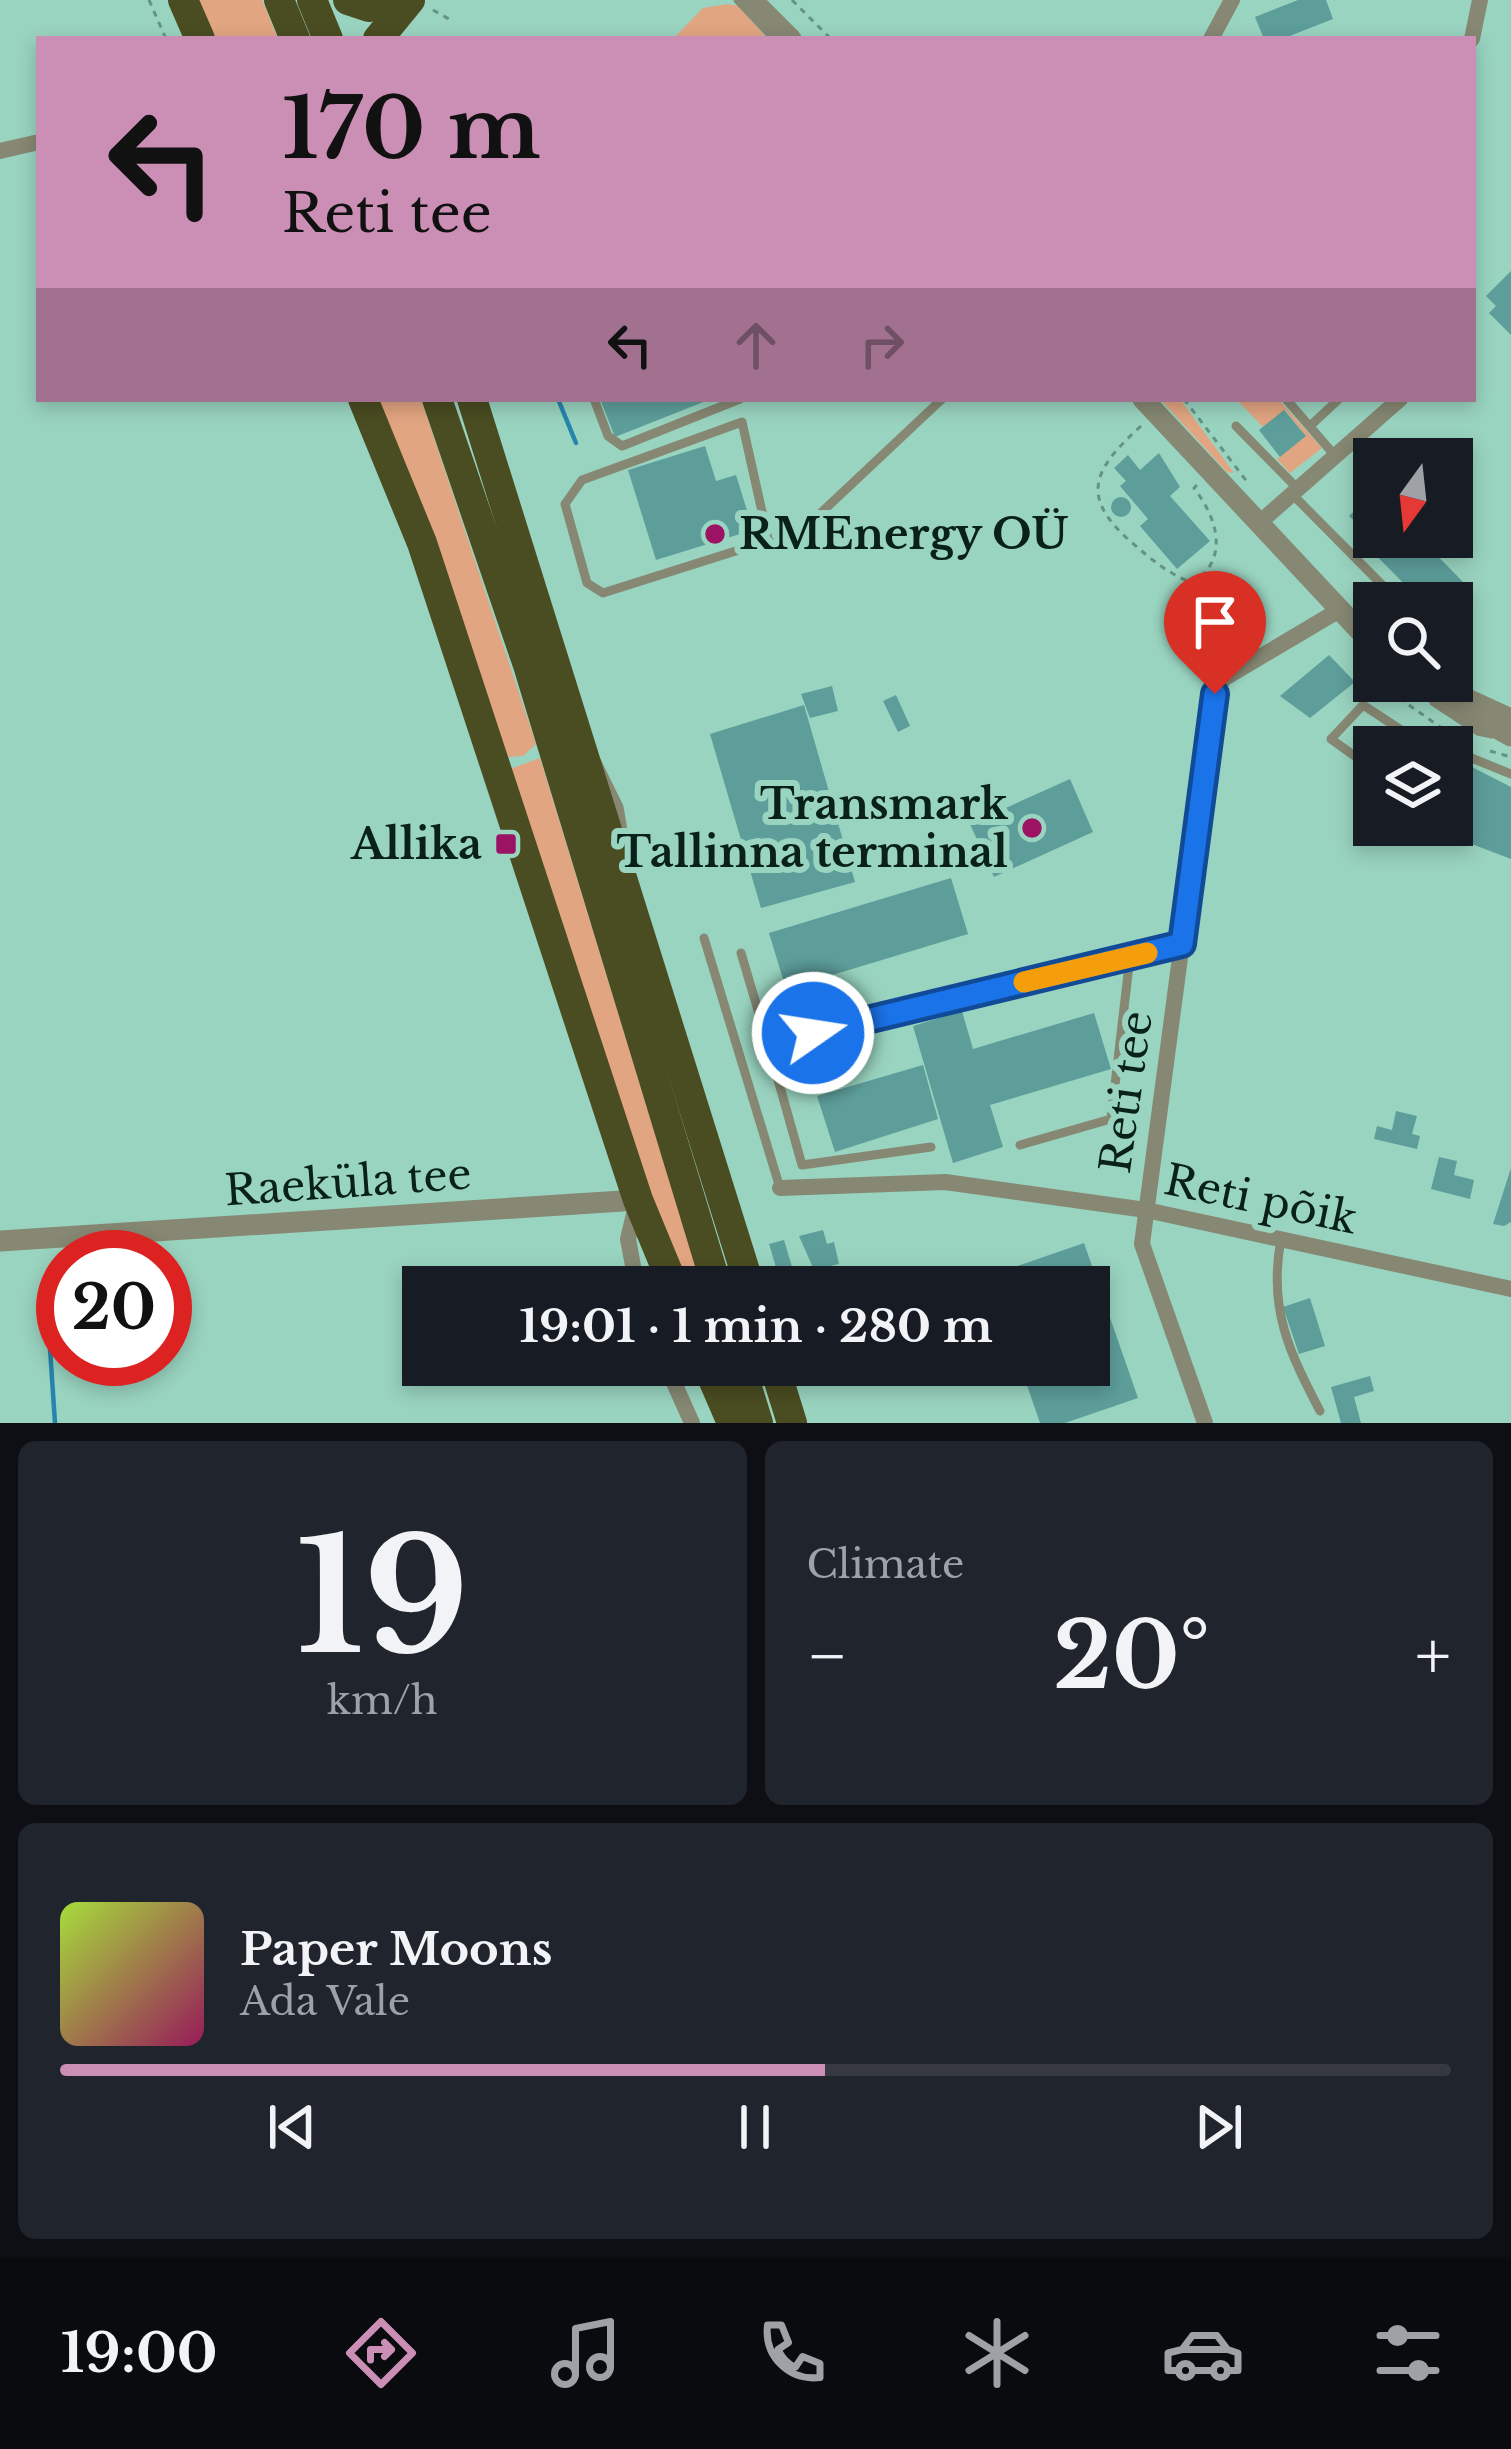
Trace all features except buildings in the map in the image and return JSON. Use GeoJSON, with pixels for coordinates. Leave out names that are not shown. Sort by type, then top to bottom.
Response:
{"type":"FeatureCollection","features":[{"type":"Feature","properties":{"kind":"highway"},"geometry":{"type":"LineString","coordinates":[[183,0],[199,36]]}},
{"type":"Feature","properties":{"kind":"highway"},"geometry":{"type":"LineString","coordinates":[[279,0],[294,36]]}},
{"type":"Feature","properties":{"kind":"highway"},"geometry":{"type":"LineString","coordinates":[[312,0],[327,36]]}},
{"type":"Feature","properties":{"kind":"highway"},"geometry":{"type":"LineString","coordinates":[[348,0],[369,7],[416,3]]}},
{"type":"Feature","properties":{"kind":"highway"},"geometry":{"type":"LineString","coordinates":[[381,36],[416,3]]}},
{"type":"Feature","properties":{"kind":"highway"},"geometry":{"type":"LineString","coordinates":[[364,402],[422,543],[638,1200],[665,1266]]}},
{"type":"Feature","properties":{"kind":"highway"},"geometry":{"type":"LineString","coordinates":[[438,402],[528,665],[711,1266]]}},
{"type":"Feature","properties":{"kind":"highway"},"geometry":{"type":"LineString","coordinates":[[473,402],[586,748],[745,1266]]}},
{"type":"Feature","properties":{"kind":"highway"},"geometry":{"type":"LineString","coordinates":[[716,1386],[732,1423]]}},
{"type":"Feature","properties":{"kind":"highway"},"geometry":{"type":"LineString","coordinates":[[747,1386],[758,1423]]}},
{"type":"Feature","properties":{"kind":"highway"},"geometry":{"type":"LineString","coordinates":[[781,1386],[792,1423]]}},
{"type":"Feature","properties":{"kind":"street"},"geometry":{"type":"LineString","coordinates":[[752,0],[788,36]]}},
{"type":"Feature","properties":{"kind":"street"},"geometry":{"type":"LineString","coordinates":[[1212,36],[1232,0]]}},
{"type":"Feature","properties":{"kind":"street"},"geometry":{"type":"LineString","coordinates":[[1473,36],[1480,0]]}},
{"type":"Feature","properties":{"kind":"street"},"geometry":{"type":"LineString","coordinates":[[0,151],[36,143]]}},
{"type":"Feature","properties":{"kind":"street"},"geometry":{"type":"LineString","coordinates":[[1258,524],[1397,402]]}},
{"type":"Feature","properties":{"kind":"street"},"geometry":{"type":"LineString","coordinates":[[1149,406],[1353,627]]}},
{"type":"Feature","properties":{"kind":"street","name":"Reti tee"},"geometry":{"type":"LineString","coordinates":[[1205,1423],[1142,1244],[1215,694],[1223,679],[1336,612]]}},
{"type":"Feature","properties":{"kind":"street"},"geometry":{"type":"LineString","coordinates":[[1452,702],[1511,736]]}},
{"type":"Feature","properties":{"kind":"street"},"geometry":{"type":"LineString","coordinates":[[1468,702],[1511,719]]}},
{"type":"Feature","properties":{"kind":"street","name":"Reti põik"},"geometry":{"type":"LineString","coordinates":[[780,1188],[945,1182],[1146,1210],[1511,1289]]}},
{"type":"Feature","properties":{"kind":"street"},"geometry":{"type":"LineString","coordinates":[[633,1266],[628,1239],[638,1200]]}},
{"type":"Feature","properties":{"kind":"street","name":"Raeküla tee"},"geometry":{"type":"LineString","coordinates":[[192,1232],[638,1200]]}},
{"type":"Feature","properties":{"kind":"street","name":"Raeküla tee"},"geometry":{"type":"LineString","coordinates":[[0,1241],[36,1241]]}},
{"type":"Feature","properties":{"kind":"street","name":"Raeküla tee"},"geometry":{"type":"LineString","coordinates":[[0,1251],[36,1245]]}},
{"type":"Feature","properties":{"kind":"street"},"geometry":{"type":"LineString","coordinates":[[675,1386],[692,1423]]}},
{"type":"Feature","properties":{"kind":"lane"},"geometry":{"type":"LineString","coordinates":[[738,0],[772,36]]}},
{"type":"Feature","properties":{"kind":"lane"},"geometry":{"type":"LineString","coordinates":[[767,0],[801,36]]}},
{"type":"Feature","properties":{"kind":"lane"},"geometry":{"type":"LineString","coordinates":[[595,402],[608,436],[622,446],[732,402]]}},
{"type":"Feature","properties":{"kind":"lane"},"geometry":{"type":"LineString","coordinates":[[769,543],[742,422],[597,473],[570,492],[565,504],[587,583],[603,593],[798,538],[940,402]]}},
{"type":"Feature","properties":{"kind":"lane"},"geometry":{"type":"LineString","coordinates":[[1289,402],[1337,458]]}},
{"type":"Feature","properties":{"kind":"lane"},"geometry":{"type":"LineString","coordinates":[[1310,426],[1336,402]]}},
{"type":"Feature","properties":{"kind":"lane"},"geometry":{"type":"LineString","coordinates":[[1236,425],[1380,582]]}},
{"type":"Feature","properties":{"kind":"lane"},"geometry":{"type":"LineString","coordinates":[[1353,755],[1331,739],[1363,705],[1395,726]]}},
{"type":"Feature","properties":{"kind":"lane"},"geometry":{"type":"LineString","coordinates":[[1473,758],[1511,774]]}},
{"type":"Feature","properties":{"kind":"lane"},"geometry":{"type":"LineString","coordinates":[[704,938],[780,1188]]}},
{"type":"Feature","properties":{"kind":"lane"},"geometry":{"type":"LineString","coordinates":[[768,1044],[1182,944]]}},
{"type":"Feature","properties":{"kind":"lane"},"geometry":{"type":"LineString","coordinates":[[741,952],[802,1165],[931,1148]]}},
{"type":"Feature","properties":{"kind":"lane"},"geometry":{"type":"LineString","coordinates":[[1020,1145],[1111,1119],[1130,957]]}},
{"type":"Feature","properties":{"kind":"lane"},"geometry":{"type":"LineString","coordinates":[[746,1078],[776,1070]]}},
{"type":"Feature","properties":{"kind":"lane"},"geometry":{"type":"LineString","coordinates":[[1281,1239],[1275,1309],[1293,1364],[1320,1411]]}},
{"type":"Feature","properties":{"kind":"path"},"geometry":{"type":"LineString","coordinates":[[149,0],[165,36]]}},
{"type":"Feature","properties":{"kind":"path"},"geometry":{"type":"LineString","coordinates":[[792,0],[828,36]]}},
{"type":"Feature","properties":{"kind":"path"},"geometry":{"type":"LineString","coordinates":[[416,3],[449,20]]}},
{"type":"Feature","properties":{"kind":"path"},"geometry":{"type":"LineString","coordinates":[[1186,402],[1256,492]]}},
{"type":"Feature","properties":{"kind":"path"},"geometry":{"type":"LineString","coordinates":[[1149,406],[1100,474],[1096,502],[1106,520],[1169,574],[1193,584],[1208,573],[1215,558],[1212,511],[1194,488],[1211,473]]}},
{"type":"Feature","properties":{"kind":"path"},"geometry":{"type":"LineString","coordinates":[[1408,702],[1452,740],[1511,757]]}},
{"type":"Feature","properties":{"kind":"shaded area"},"geometry":{"type":"Polygon","coordinates":[[[196,0],[262,0],[277,36],[213,36],[196,0]]]}},
{"type":"Feature","properties":{"kind":"shaded area"},"geometry":{"type":"Polygon","coordinates":[[[738,6],[765,36],[676,36],[703,8],[738,6]]]}},
{"type":"Feature","properties":{"kind":"shaded area"},"geometry":{"type":"Polygon","coordinates":[[[376,402],[422,402],[536,744],[523,756],[508,757],[402,460],[376,402]]]}},
{"type":"Feature","properties":{"kind":"shaded area"},"geometry":{"type":"Polygon","coordinates":[[[1163,402],[1182,402],[1234,473],[1227,472],[1163,402]]]}},
{"type":"Feature","properties":{"kind":"shaded area"},"geometry":{"type":"Polygon","coordinates":[[[1239,402],[1281,402],[1322,448],[1290,473],[1277,459],[1305,435],[1285,410],[1263,427],[1239,402]]]}},
{"type":"Feature","properties":{"kind":"shaded area"},"geometry":{"type":"Polygon","coordinates":[[[540,758],[696,1266],[675,1266],[668,1251],[510,769],[540,758]]]}},
{"type":"Feature","properties":{"kind":"waterway"},"geometry":{"type":"LineString","coordinates":[[559,402],[576,443]]}},
{"type":"Feature","properties":{"kind":"waterway"},"geometry":{"type":"LineString","coordinates":[[53,1386],[55,1423]]}},
{"type":"Feature","properties":{"kind":"slow traffic"},"geometry":{"type":"LineString","coordinates":[[1024,982],[1147,953]]}},
{"type":"Feature","properties":{"kind":"place","name":"RMEnergy OÜ"},"geometry":{"type":"Point","coordinates":[715,534]}},
{"type":"Feature","properties":{"kind":"place","name":"Transmark Tallinna terminal"},"geometry":{"type":"Point","coordinates":[1032,828]}},
{"type":"Feature","properties":{"kind":"place","name":"Allika"},"geometry":{"type":"Point","coordinates":[506,844]}},
{"type":"Feature","properties":{"kind":"route"},"geometry":{"type":"LineString","coordinates":[[813,1033],[1182,944],[1215,694]]}}]}
